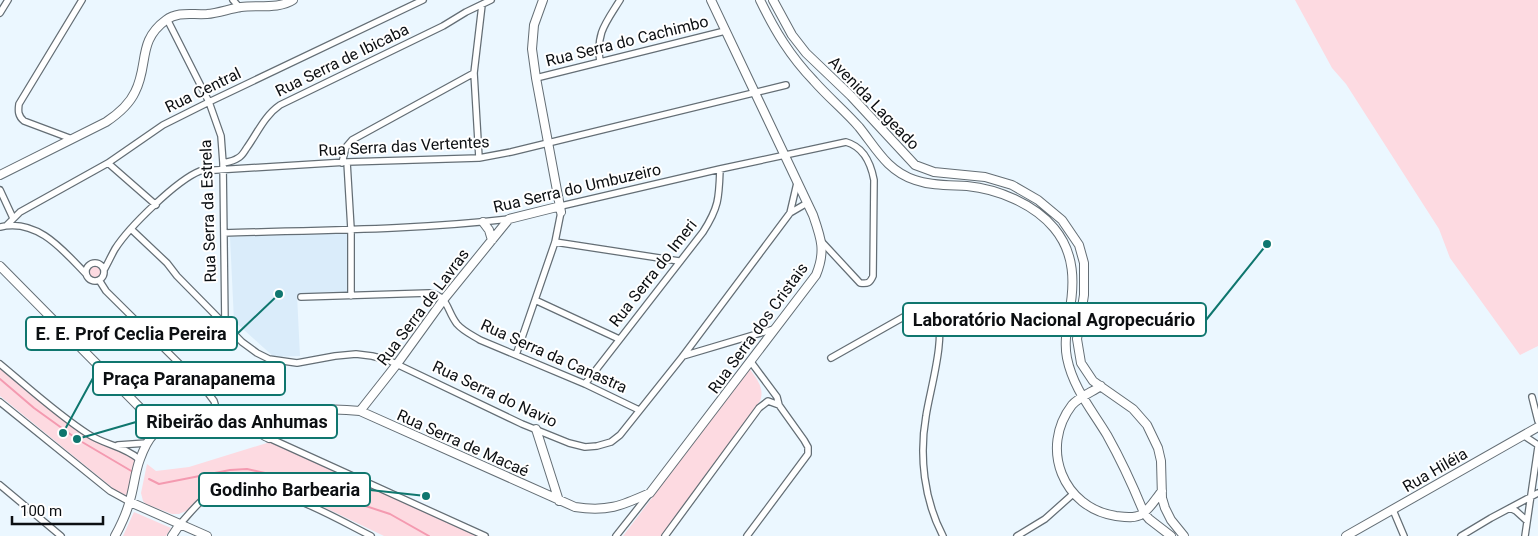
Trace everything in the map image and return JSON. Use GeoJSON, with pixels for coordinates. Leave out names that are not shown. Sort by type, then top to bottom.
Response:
{"type":"FeatureCollection","features":[{"type":"Feature","properties":{"kind":"street"},"geometry":{"type":"LineString","coordinates":[[0,13],[8,0]]}},
{"type":"Feature","properties":{"kind":"street"},"geometry":{"type":"LineString","coordinates":[[72,139],[24,120],[19,115],[19,104],[82,0]]}},
{"type":"Feature","properties":{"kind":"street"},"geometry":{"type":"LineString","coordinates":[[233,0],[240,8]]}},
{"type":"Feature","properties":{"kind":"street"},"geometry":{"type":"LineString","coordinates":[[0,175],[106,122],[127,105],[136,90],[150,36],[167,19],[176,15],[208,14],[240,8],[278,5],[293,0]]}},
{"type":"Feature","properties":{"kind":"street","name":"Rua Central"},"geometry":{"type":"LineString","coordinates":[[7,225],[13,218],[36,202],[108,162],[163,126],[423,0]]}},
{"type":"Feature","properties":{"kind":"street","name":"Rua Serra de Ibicaba"},"geometry":{"type":"LineString","coordinates":[[223,166],[241,156],[259,132],[266,117],[280,105],[414,41],[491,0]]}},
{"type":"Feature","properties":{"kind":"street"},"geometry":{"type":"LineString","coordinates":[[516,355],[555,242],[561,209],[536,78],[532,36],[543,0]]}},
{"type":"Feature","properties":{"kind":"street"},"geometry":{"type":"LineString","coordinates":[[600,62],[598,43],[600,34],[620,0]]}},
{"type":"Feature","properties":{"kind":"street","name":"Rua Serra dos Cristais"},"geometry":{"type":"LineString","coordinates":[[650,493],[816,275],[822,254],[822,242],[807,203],[711,0]]}},
{"type":"Feature","properties":{"kind":"street","name":"Avenida Lageado"},"geometry":{"type":"LineString","coordinates":[[760,0],[779,38],[788,51],[813,80],[859,127],[891,167],[914,180],[929,184],[969,186],[996,192],[1035,211],[1052,226],[1066,246],[1072,268],[1073,286],[1066,330],[1066,350],[1072,375],[1083,398],[1120,458],[1144,513],[1171,536]]}},
{"type":"Feature","properties":{"kind":"street","name":"Avenida Lageado"},"geometry":{"type":"LineString","coordinates":[[773,0],[792,35],[806,53],[851,96],[915,165],[934,172],[978,176],[1012,185],[1038,200],[1062,220],[1079,245],[1084,263],[1084,295],[1077,339],[1081,363],[1093,381],[1133,409],[1147,425],[1158,448],[1161,461],[1162,491],[1168,514],[1184,536]]}},
{"type":"Feature","properties":{"kind":"street"},"geometry":{"type":"LineString","coordinates":[[479,158],[474,73],[482,5]]}},
{"type":"Feature","properties":{"kind":"street","name":"Rua Serra da Estrela"},"geometry":{"type":"LineString","coordinates":[[167,19],[210,102],[221,136],[225,324]]}},
{"type":"Feature","properties":{"kind":"street","name":"Rua Serra do Cachimbo"},"geometry":{"type":"LineString","coordinates":[[536,78],[725,31]]}},
{"type":"Feature","properties":{"kind":"street"},"geometry":{"type":"LineString","coordinates":[[351,296],[351,229],[345,162],[346,147],[352,140],[474,73]]}},
{"type":"Feature","properties":{"kind":"street","name":"Rua Serra das Vertentes"},"geometry":{"type":"LineString","coordinates":[[104,270],[116,247],[132,229],[188,176],[200,170],[223,166],[479,158],[786,85]]}},
{"type":"Feature","properties":{"kind":"street","name":"Rua Serra do Umbuzeiro"},"geometry":{"type":"LineString","coordinates":[[224,233],[351,229],[509,219],[561,209],[720,169],[846,142],[860,150],[872,168],[875,194],[873,276],[870,282],[866,284],[860,283],[822,242]]}},
{"type":"Feature","properties":{"kind":"street"},"geometry":{"type":"LineString","coordinates":[[108,162],[156,205]]}},
{"type":"Feature","properties":{"kind":"street","name":"Rua Serra do Imeri"},"geometry":{"type":"LineString","coordinates":[[585,384],[703,232],[717,207],[720,169]]}},
{"type":"Feature","properties":{"kind":"street","name":"Rua Serra do Navio"},"geometry":{"type":"LineString","coordinates":[[790,213],[797,183]]}},
{"type":"Feature","properties":{"kind":"street"},"geometry":{"type":"LineString","coordinates":[[0,190],[13,218]]}},
{"type":"Feature","properties":{"kind":"street","name":"Rua Serra do Navio"},"geometry":{"type":"LineString","coordinates":[[132,229],[242,342],[257,353],[270,359],[297,363],[356,354],[372,356],[397,364],[536,430],[569,443],[597,446],[611,442],[620,435],[683,356],[790,213],[807,203]]}},
{"type":"Feature","properties":{"kind":"street","name":"Rua Serra de Lavras"},"geometry":{"type":"LineString","coordinates":[[360,411],[444,300],[509,219]]}},
{"type":"Feature","properties":{"kind":"street"},"geometry":{"type":"LineString","coordinates":[[483,222],[489,230],[492,240]]}},
{"type":"Feature","properties":{"kind":"street"},"geometry":{"type":"LineString","coordinates":[[0,227],[20,225],[42,233],[76,262],[90,279],[99,280],[113,297],[205,389],[214,401],[219,417]]}},
{"type":"Feature","properties":{"kind":"street"},"geometry":{"type":"LineString","coordinates":[[555,242],[679,261]]}},
{"type":"Feature","properties":{"kind":"street","name":"Rua Serra das Vertentes"},"geometry":{"type":"LineString","coordinates":[[100,264],[110,256]]}},
{"type":"Feature","properties":{"kind":"street"},"geometry":{"type":"LineString","coordinates":[[76,262],[88,265],[93,262],[100,264],[104,270],[103,276],[99,280]]}},
{"type":"Feature","properties":{"kind":"street"},"geometry":{"type":"LineString","coordinates":[[86,274],[88,265]]}},
{"type":"Feature","properties":{"kind":"street"},"geometry":{"type":"LineString","coordinates":[[0,266],[161,429]]}},
{"type":"Feature","properties":{"kind":"street"},"geometry":{"type":"LineString","coordinates":[[301,297],[429,294],[439,295],[444,300]]}},
{"type":"Feature","properties":{"kind":"street","name":"Rua Serra da Canastra"},"geometry":{"type":"LineString","coordinates":[[444,300],[451,315],[464,330],[480,340],[585,384],[639,410]]}},
{"type":"Feature","properties":{"kind":"street"},"geometry":{"type":"LineString","coordinates":[[535,300],[619,340]]}},
{"type":"Feature","properties":{"kind":"street"},"geometry":{"type":"LineString","coordinates":[[831,358],[924,306],[931,306],[936,310],[938,331],[937,360],[926,414],[923,452],[928,493],[943,536]]}},
{"type":"Feature","properties":{"kind":"street"},"geometry":{"type":"LineString","coordinates":[[683,356],[777,328]]}},
{"type":"Feature","properties":{"kind":"street"},"geometry":{"type":"LineString","coordinates":[[747,536],[808,454],[808,446],[751,362]]}},
{"type":"Feature","properties":{"kind":"street"},"geometry":{"type":"LineString","coordinates":[[0,364],[74,425],[91,436],[116,445],[140,460]]}},
{"type":"Feature","properties":{"kind":"street"},"geometry":{"type":"LineString","coordinates":[[1101,386],[1073,404],[1062,422],[1058,434],[1057,447],[1060,471],[1065,483],[1083,504],[1095,511],[1107,515],[1130,517],[1144,513],[1162,491]]}},
{"type":"Feature","properties":{"kind":"street"},"geometry":{"type":"LineString","coordinates":[[1532,397],[1538,421]]}},
{"type":"Feature","properties":{"kind":"street"},"geometry":{"type":"LineString","coordinates":[[665,536],[759,408],[768,401],[779,405]]}},
{"type":"Feature","properties":{"kind":"street"},"geometry":{"type":"LineString","coordinates":[[0,402],[110,491],[130,502],[207,536]]}},
{"type":"Feature","properties":{"kind":"street","name":"Rua Serra de Macaé"},"geometry":{"type":"LineString","coordinates":[[269,438],[278,426],[310,412],[336,409],[360,411],[575,508],[591,510],[612,508],[650,493]]}},
{"type":"Feature","properties":{"kind":"street"},"geometry":{"type":"LineString","coordinates":[[116,536],[130,502],[140,460],[147,442],[152,436],[161,429],[191,420],[219,417],[485,536]]}},
{"type":"Feature","properties":{"kind":"street","name":"Rua Hiléia"},"geometry":{"type":"LineString","coordinates":[[1346,536],[1538,427]]}},
{"type":"Feature","properties":{"kind":"street"},"geometry":{"type":"LineString","coordinates":[[536,430],[560,501]]}},
{"type":"Feature","properties":{"kind":"street"},"geometry":{"type":"LineString","coordinates":[[1523,435],[1538,446],[1536,481],[1530,498],[1525,536]]}},
{"type":"Feature","properties":{"kind":"street"},"geometry":{"type":"LineString","coordinates":[[116,445],[147,442]]}},
{"type":"Feature","properties":{"kind":"street"},"geometry":{"type":"LineString","coordinates":[[0,485],[61,536]]}},
{"type":"Feature","properties":{"kind":"street"},"geometry":{"type":"LineString","coordinates":[[172,536],[200,501],[216,491],[247,486],[275,492],[304,503],[371,536]]}},
{"type":"Feature","properties":{"kind":"street"},"geometry":{"type":"LineString","coordinates":[[616,536],[650,493]]}},
{"type":"Feature","properties":{"kind":"street"},"geometry":{"type":"LineString","coordinates":[[1461,536],[1538,493]]}},
{"type":"Feature","properties":{"kind":"street"},"geometry":{"type":"LineString","coordinates":[[1016,536],[1045,519],[1073,494]]}},
{"type":"Feature","properties":{"kind":"street"},"geometry":{"type":"LineString","coordinates":[[1510,508],[1527,521]]}},
{"type":"Feature","properties":{"kind":"street"},"geometry":{"type":"LineString","coordinates":[[1393,510],[1404,536]]}},
{"type":"Feature","properties":{"kind":"shaded area"},"geometry":{"type":"Polygon","coordinates":[[[1295,0],[1538,0],[1538,346],[1520,355],[1450,258],[1439,229],[1346,84],[1332,68],[1295,0]]]}},
{"type":"Feature","properties":{"kind":"shaded area"},"geometry":{"type":"Polygon","coordinates":[[[349,232],[351,292],[297,295],[300,356],[274,357],[234,321],[230,237],[349,232]]]}},
{"type":"Feature","properties":{"kind":"shaded area"},"geometry":{"type":"Polygon","coordinates":[[[95,264],[101,266],[103,272],[101,278],[95,280],[89,278],[87,272],[89,266],[95,264]]]}},
{"type":"Feature","properties":{"kind":"shaded area"},"geometry":{"type":"Polygon","coordinates":[[[0,366],[92,439],[127,453],[136,462],[129,494],[120,494],[0,396],[0,366]]]}},
{"type":"Feature","properties":{"kind":"shaded area"},"geometry":{"type":"Polygon","coordinates":[[[750,369],[761,388],[760,401],[661,536],[623,536],[750,369]]]}},
{"type":"Feature","properties":{"kind":"shaded area"},"geometry":{"type":"Polygon","coordinates":[[[270,442],[481,536],[384,536],[280,486],[256,479],[239,480],[217,486],[199,498],[186,511],[179,514],[172,514],[146,504],[143,501],[141,493],[147,464],[156,471],[189,467],[270,442]]]}},
{"type":"Feature","properties":{"kind":"shaded area"},"geometry":{"type":"Polygon","coordinates":[[[134,512],[171,528],[166,536],[123,536],[134,512]]]}},
{"type":"Feature","properties":{"kind":"waterway"},"geometry":{"type":"LineString","coordinates":[[0,379],[34,408],[77,439],[133,472]]}},
{"type":"Feature","properties":{"kind":"waterway"},"geometry":{"type":"LineString","coordinates":[[149,479],[159,484],[230,470],[247,469],[265,473],[390,514],[429,536]]}},
{"type":"Feature","properties":{"kind":"place","name":"Laboratório Nacional Agropecuário"},"geometry":{"type":"Point","coordinates":[1267,244]}},
{"type":"Feature","properties":{"kind":"place","name":"E. E. Prof Ceclia Pereira"},"geometry":{"type":"Point","coordinates":[279,294]}},
{"type":"Feature","properties":{"kind":"place","name":"Praça Paranapanema"},"geometry":{"type":"Point","coordinates":[63,433]}},
{"type":"Feature","properties":{"kind":"place","name":"Ribeirão das Anhumas"},"geometry":{"type":"Point","coordinates":[77,439]}},
{"type":"Feature","properties":{"kind":"place","name":"Godinho Barbearia"},"geometry":{"type":"Point","coordinates":[426,496]}}]}
